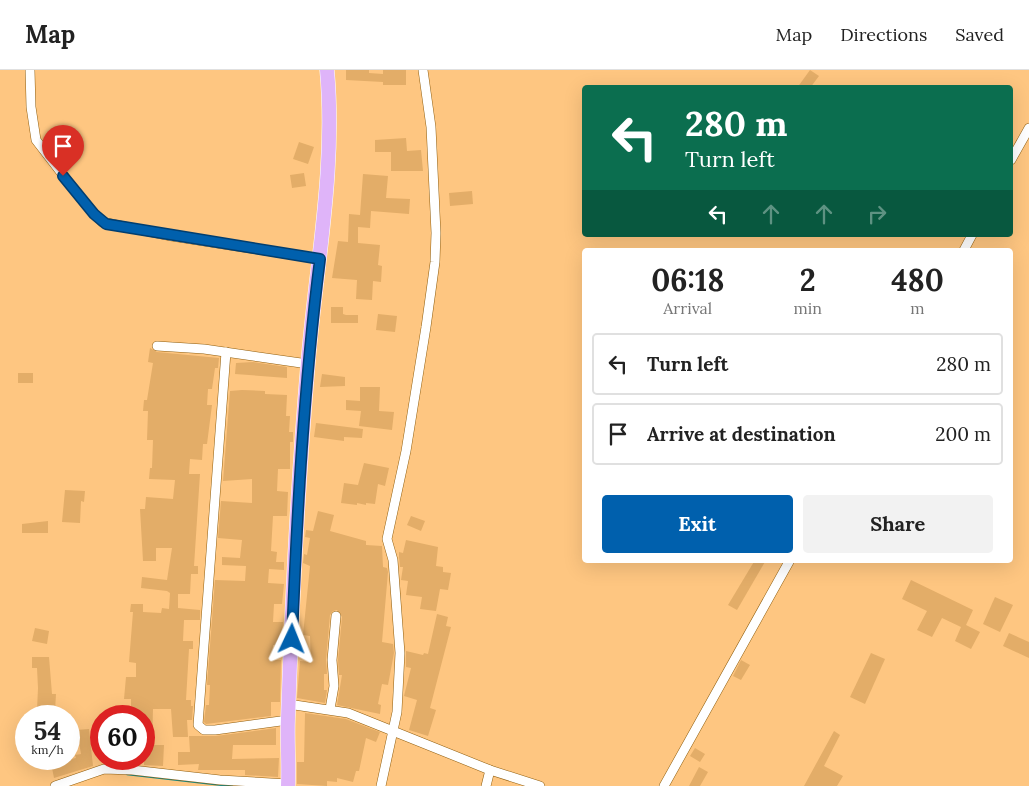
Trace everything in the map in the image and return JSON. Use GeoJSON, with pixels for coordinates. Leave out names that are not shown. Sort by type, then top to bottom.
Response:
{"type":"FeatureCollection","features":[{"type":"Feature","properties":{"kind":"main road"},"geometry":{"type":"LineString","coordinates":[[288,785],[288,704],[294,547],[308,364],[320,259],[329,148],[327,70]]}},
{"type":"Feature","properties":{"kind":"street"},"geometry":{"type":"LineString","coordinates":[[30,70],[31,107],[36,140],[102,222],[171,236],[320,259]]}},
{"type":"Feature","properties":{"kind":"street"},"geometry":{"type":"LineString","coordinates":[[381,786],[397,712],[400,653],[393,560],[387,539],[406,451],[435,262],[431,127],[423,70]]}},
{"type":"Feature","properties":{"kind":"street"},"geometry":{"type":"LineString","coordinates":[[1013,156],[1029,128]]}},
{"type":"Feature","properties":{"kind":"street"},"geometry":{"type":"LineString","coordinates":[[157,346],[226,352],[308,364]]}},
{"type":"Feature","properties":{"kind":"street"},"geometry":{"type":"LineString","coordinates":[[226,352],[198,726],[204,730],[215,730],[288,720]]}},
{"type":"Feature","properties":{"kind":"street"},"geometry":{"type":"LineString","coordinates":[[664,786],[788,563]]}},
{"type":"Feature","properties":{"kind":"street"},"geometry":{"type":"LineString","coordinates":[[330,710],[334,678],[332,660],[336,616]]}},
{"type":"Feature","properties":{"kind":"street"},"geometry":{"type":"LineString","coordinates":[[288,704],[348,713],[490,770],[540,786]]}},
{"type":"Feature","properties":{"kind":"street"},"geometry":{"type":"LineString","coordinates":[[55,786],[104,769],[288,785]]}},
{"type":"Feature","properties":{"kind":"street"},"geometry":{"type":"LineString","coordinates":[[486,786],[490,770]]}},
{"type":"Feature","properties":{"kind":"building"},"geometry":{"type":"Polygon","coordinates":[[[346,70],[369,70],[369,73],[383,74],[383,70],[406,70],[406,85],[383,85],[383,82],[346,80],[346,70]]]}},
{"type":"Feature","properties":{"kind":"building"},"geometry":{"type":"Polygon","coordinates":[[[810,70],[819,76],[812,85],[799,85],[810,70]]]}},
{"type":"Feature","properties":{"kind":"building"},"geometry":{"type":"Polygon","coordinates":[[[406,138],[407,151],[421,150],[423,171],[391,171],[391,152],[375,152],[375,140],[406,138]]]}},
{"type":"Feature","properties":{"kind":"building"},"geometry":{"type":"Polygon","coordinates":[[[299,142],[314,147],[308,164],[293,159],[299,142]]]}},
{"type":"Feature","properties":{"kind":"building"},"geometry":{"type":"Polygon","coordinates":[[[304,173],[306,186],[292,188],[290,175],[304,173]]]}},
{"type":"Feature","properties":{"kind":"building"},"geometry":{"type":"Polygon","coordinates":[[[363,174],[388,176],[386,198],[410,199],[409,214],[371,211],[370,228],[358,227],[358,243],[380,245],[378,265],[382,266],[381,282],[373,281],[372,300],[356,299],[357,280],[332,278],[338,241],[348,242],[349,214],[360,215],[363,174]]]}},
{"type":"Feature","properties":{"kind":"building"},"geometry":{"type":"Polygon","coordinates":[[[472,191],[473,204],[450,206],[449,193],[472,191]]]}},
{"type":"Feature","properties":{"kind":"building"},"geometry":{"type":"Polygon","coordinates":[[[331,307],[343,307],[343,314],[346,315],[358,315],[358,323],[331,323],[331,307]]]}},
{"type":"Feature","properties":{"kind":"building"},"geometry":{"type":"Polygon","coordinates":[[[378,314],[397,316],[395,332],[376,330],[378,314]]]}},
{"type":"Feature","properties":{"kind":"building"},"geometry":{"type":"Polygon","coordinates":[[[150,348],[157,352],[219,358],[218,368],[215,368],[212,389],[208,389],[207,405],[212,405],[207,444],[203,444],[202,460],[190,459],[189,474],[200,474],[194,566],[198,566],[198,574],[191,574],[190,594],[178,594],[178,608],[200,610],[200,620],[184,620],[183,641],[193,641],[193,649],[189,649],[186,700],[191,700],[191,706],[193,706],[192,720],[187,720],[188,737],[173,737],[171,709],[155,709],[155,705],[131,705],[131,699],[124,699],[126,677],[136,677],[136,663],[129,662],[133,612],[130,612],[131,604],[143,604],[143,612],[161,613],[162,608],[169,609],[170,593],[141,588],[142,577],[167,580],[172,548],[156,548],[156,561],[143,561],[140,509],[145,509],[146,497],[173,499],[175,480],[149,479],[150,468],[152,468],[153,440],[147,440],[148,411],[143,411],[144,400],[147,400],[153,363],[148,362],[150,348]]]}},
{"type":"Feature","properties":{"kind":"building"},"geometry":{"type":"Polygon","coordinates":[[[253,362],[287,367],[287,378],[235,374],[236,363],[253,362]]]}},
{"type":"Feature","properties":{"kind":"building"},"geometry":{"type":"Polygon","coordinates":[[[18,373],[33,373],[33,383],[18,383],[18,373]]]}},
{"type":"Feature","properties":{"kind":"building"},"geometry":{"type":"Polygon","coordinates":[[[322,374],[345,377],[345,386],[320,387],[322,374]]]}},
{"type":"Feature","properties":{"kind":"building"},"geometry":{"type":"Polygon","coordinates":[[[360,387],[380,387],[379,411],[394,412],[392,430],[359,426],[361,411],[346,410],[346,400],[360,401],[360,387]]]}},
{"type":"Feature","properties":{"kind":"building"},"geometry":{"type":"Polygon","coordinates":[[[230,391],[265,391],[265,394],[287,395],[286,416],[290,416],[289,432],[293,432],[293,442],[290,442],[290,469],[278,469],[277,491],[288,492],[287,516],[273,516],[271,551],[277,552],[276,562],[284,562],[284,570],[269,569],[268,583],[284,584],[282,604],[274,604],[273,622],[283,622],[281,645],[273,645],[272,660],[281,660],[280,702],[271,702],[271,716],[206,724],[204,722],[206,705],[209,705],[210,685],[207,685],[215,580],[245,581],[246,566],[222,565],[222,557],[240,558],[242,540],[218,538],[221,501],[252,503],[252,479],[223,481],[230,391]]]}},
{"type":"Feature","properties":{"kind":"building"},"geometry":{"type":"Polygon","coordinates":[[[316,423],[363,429],[362,438],[344,437],[344,441],[314,437],[316,423]]]}},
{"type":"Feature","properties":{"kind":"building"},"geometry":{"type":"Polygon","coordinates":[[[364,463],[389,468],[385,486],[378,484],[375,504],[357,503],[357,505],[341,503],[344,483],[358,485],[364,463]]]}},
{"type":"Feature","properties":{"kind":"building"},"geometry":{"type":"Polygon","coordinates":[[[65,490],[85,491],[84,502],[81,501],[80,523],[62,522],[65,490]]]}},
{"type":"Feature","properties":{"kind":"building"},"geometry":{"type":"Polygon","coordinates":[[[318,511],[334,515],[330,531],[366,541],[366,545],[382,546],[383,567],[387,568],[388,572],[382,642],[393,644],[394,653],[388,685],[382,684],[378,704],[381,705],[380,714],[337,705],[342,675],[339,675],[338,660],[342,617],[337,610],[333,611],[330,615],[326,660],[327,674],[324,674],[324,690],[327,690],[325,703],[297,698],[300,661],[311,662],[310,636],[303,635],[310,566],[303,563],[304,554],[307,555],[310,538],[305,537],[306,530],[313,531],[318,511]]]}},
{"type":"Feature","properties":{"kind":"building"},"geometry":{"type":"Polygon","coordinates":[[[411,516],[425,521],[421,531],[407,525],[411,516]]]}},
{"type":"Feature","properties":{"kind":"building"},"geometry":{"type":"Polygon","coordinates":[[[48,521],[48,533],[22,533],[22,524],[48,521]]]}},
{"type":"Feature","properties":{"kind":"building"},"geometry":{"type":"Polygon","coordinates":[[[406,540],[438,547],[436,566],[443,567],[443,572],[451,573],[448,590],[440,589],[436,611],[420,609],[422,597],[406,595],[408,581],[401,580],[403,567],[400,567],[399,552],[403,553],[406,540]]]}},
{"type":"Feature","properties":{"kind":"building"},"geometry":{"type":"Polygon","coordinates":[[[753,563],[764,563],[737,610],[728,605],[753,563]]]}},
{"type":"Feature","properties":{"kind":"building"},"geometry":{"type":"Polygon","coordinates":[[[911,580],[973,610],[966,625],[980,632],[971,649],[955,641],[961,627],[942,618],[932,637],[917,630],[927,611],[902,599],[911,580]]]}},
{"type":"Feature","properties":{"kind":"building"},"geometry":{"type":"Polygon","coordinates":[[[995,597],[1013,605],[1000,632],[983,624],[995,597]]]}},
{"type":"Feature","properties":{"kind":"building"},"geometry":{"type":"Polygon","coordinates":[[[437,614],[448,617],[446,626],[451,627],[430,708],[436,710],[428,736],[409,730],[417,700],[404,696],[411,668],[406,667],[406,651],[423,655],[424,653],[428,654],[437,614]]]}},
{"type":"Feature","properties":{"kind":"building"},"geometry":{"type":"Polygon","coordinates":[[[35,628],[49,631],[47,644],[32,641],[35,628]]]}},
{"type":"Feature","properties":{"kind":"building"},"geometry":{"type":"Polygon","coordinates":[[[1009,633],[1029,642],[1029,658],[1003,646],[1009,633]]]}},
{"type":"Feature","properties":{"kind":"building"},"geometry":{"type":"Polygon","coordinates":[[[871,653],[885,659],[865,704],[850,697],[871,653]]]}},
{"type":"Feature","properties":{"kind":"building"},"geometry":{"type":"Polygon","coordinates":[[[32,657],[49,657],[52,694],[56,694],[55,705],[37,705],[37,668],[32,668],[32,657]]]}},
{"type":"Feature","properties":{"kind":"building"},"geometry":{"type":"Polygon","coordinates":[[[741,660],[750,665],[741,680],[733,676],[741,660]]]}},
{"type":"Feature","properties":{"kind":"building"},"geometry":{"type":"Polygon","coordinates":[[[305,713],[346,719],[380,732],[376,742],[366,738],[359,771],[356,771],[353,782],[337,778],[337,782],[327,781],[327,786],[297,784],[297,762],[304,762],[305,713]]]}},
{"type":"Feature","properties":{"kind":"building"},"geometry":{"type":"Polygon","coordinates":[[[276,728],[276,745],[233,745],[232,759],[279,758],[278,777],[245,775],[245,770],[198,770],[199,764],[178,765],[178,752],[190,752],[189,736],[216,736],[276,728]]]}},
{"type":"Feature","properties":{"kind":"building"},"geometry":{"type":"Polygon","coordinates":[[[89,729],[90,767],[80,770],[81,754],[80,730],[89,729]]]}},
{"type":"Feature","properties":{"kind":"building"},"geometry":{"type":"Polygon","coordinates":[[[834,731],[840,735],[824,766],[843,776],[837,786],[804,786],[834,731]]]}},
{"type":"Feature","properties":{"kind":"building"},"geometry":{"type":"Polygon","coordinates":[[[155,745],[164,745],[163,766],[155,766],[155,745]]]}},
{"type":"Feature","properties":{"kind":"building"},"geometry":{"type":"Polygon","coordinates":[[[695,748],[705,754],[700,762],[690,756],[695,748]]]}},
{"type":"Feature","properties":{"kind":"building"},"geometry":{"type":"Polygon","coordinates":[[[699,767],[708,772],[700,786],[689,786],[699,767]]]}},
{"type":"Feature","properties":{"kind":"building"},"geometry":{"type":"Polygon","coordinates":[[[52,770],[80,770],[54,778],[52,770]]]}},
{"type":"Feature","properties":{"kind":"waterway"},"geometry":{"type":"LineString","coordinates":[[127,774],[232,786]]}},
{"type":"Feature","properties":{"kind":"route"},"geometry":{"type":"LineString","coordinates":[[63,176],[94,214],[106,224],[320,259],[308,364],[294,547],[292,639]]}}]}
